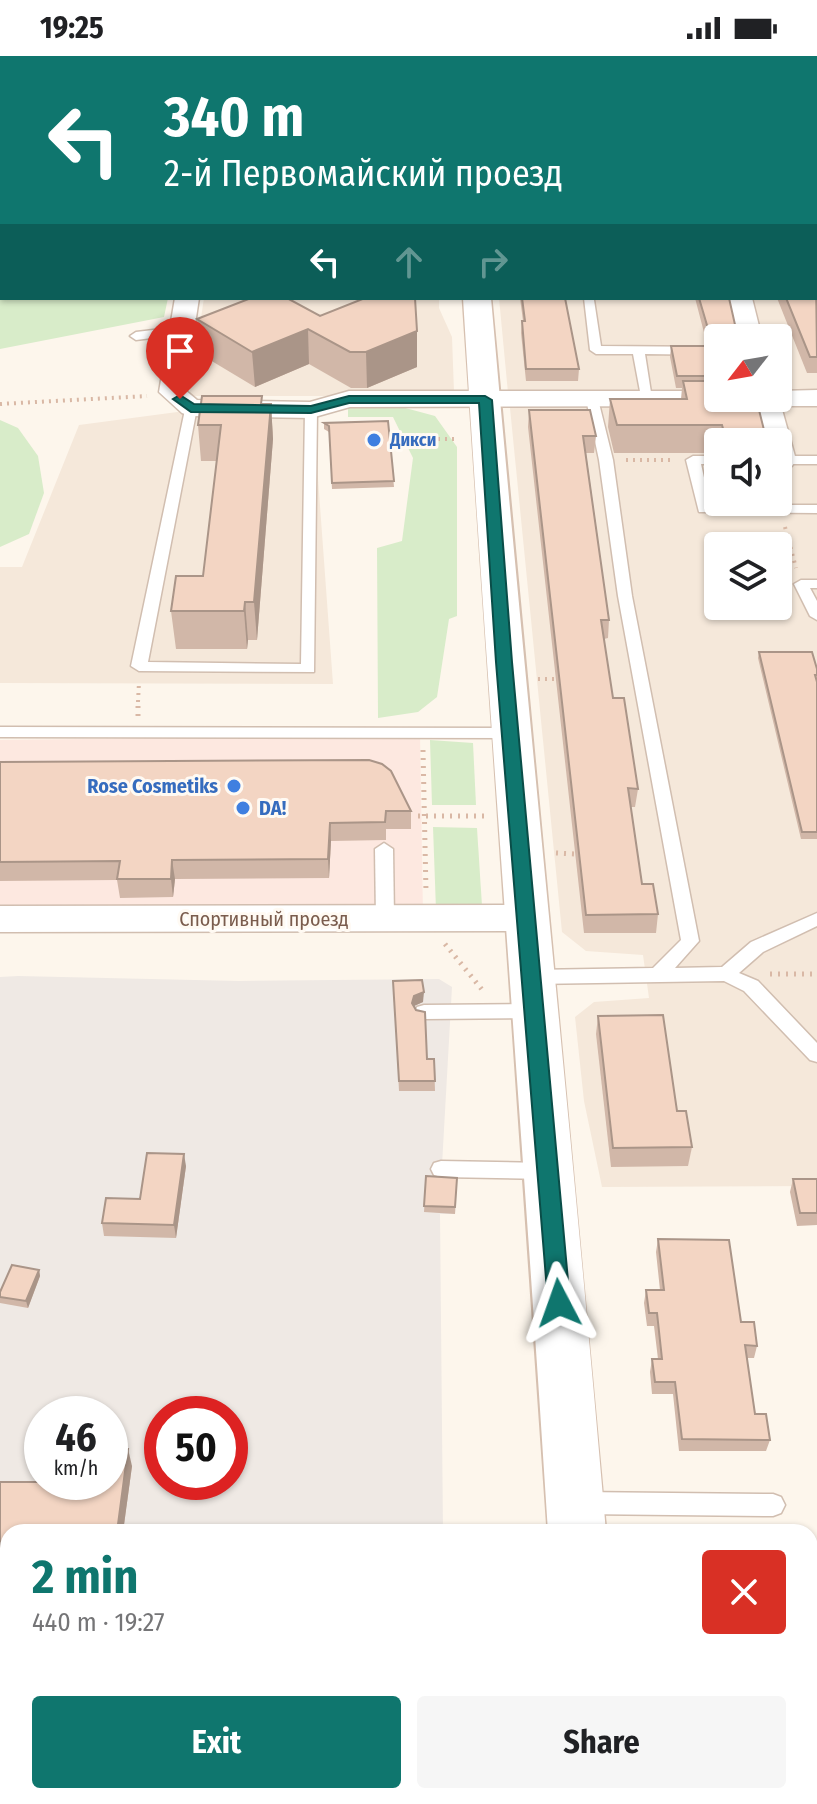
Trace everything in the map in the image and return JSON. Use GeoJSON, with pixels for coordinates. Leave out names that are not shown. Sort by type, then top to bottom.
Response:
{"type":"FeatureCollection","features":[{"type":"Feature","properties":{"kind":"main road"},"geometry":{"type":"LineString","coordinates":[[477,300],[527,918],[522,1000],[550,1171],[575,1517]]}},
{"type":"Feature","properties":{"kind":"street"},"geometry":{"type":"LineString","coordinates":[[187,300],[179,331],[181,400],[311,410],[349,399],[704,399]]}},
{"type":"Feature","properties":{"kind":"street"},"geometry":{"type":"LineString","coordinates":[[740,300],[746,324]]}},
{"type":"Feature","properties":{"kind":"street"},"geometry":{"type":"LineString","coordinates":[[792,398],[817,398]]}},
{"type":"Feature","properties":{"kind":"street","name":"Спортивный проезд"},"geometry":{"type":"LineString","coordinates":[[0,919],[527,918]]}},
{"type":"Feature","properties":{"kind":"lane"},"geometry":{"type":"LineString","coordinates":[[588,300],[596,350],[704,351]]}},
{"type":"Feature","properties":{"kind":"lane"},"geometry":{"type":"LineString","coordinates":[[136,336],[179,331]]}},
{"type":"Feature","properties":{"kind":"lane"},"geometry":{"type":"LineString","coordinates":[[638,350],[646,399]]}},
{"type":"Feature","properties":{"kind":"lane"},"geometry":{"type":"LineString","coordinates":[[592,399],[606,460],[625,596],[690,941],[658,975]]}},
{"type":"Feature","properties":{"kind":"lane"},"geometry":{"type":"LineString","coordinates":[[181,400],[139,666],[309,669],[311,410]]}},
{"type":"Feature","properties":{"kind":"lane"},"geometry":{"type":"LineString","coordinates":[[704,460],[693,460],[704,509]]}},
{"type":"Feature","properties":{"kind":"lane"},"geometry":{"type":"LineString","coordinates":[[792,460],[817,460]]}},
{"type":"Feature","properties":{"kind":"lane"},"geometry":{"type":"LineString","coordinates":[[792,509],[817,509]]}},
{"type":"Feature","properties":{"kind":"lane"},"geometry":{"type":"LineString","coordinates":[[809,584],[817,616]]}},
{"type":"Feature","properties":{"kind":"lane"},"geometry":{"type":"LineString","coordinates":[[0,732],[512,733]]}},
{"type":"Feature","properties":{"kind":"lane"},"geometry":{"type":"LineString","coordinates":[[384,849],[385,919]]}},
{"type":"Feature","properties":{"kind":"lane"},"geometry":{"type":"LineString","coordinates":[[726,974],[757,947],[817,919]]}},
{"type":"Feature","properties":{"kind":"lane"},"geometry":{"type":"LineString","coordinates":[[424,1012],[522,1000],[658,975],[726,974],[751,986],[817,1055]]}},
{"type":"Feature","properties":{"kind":"lane"},"geometry":{"type":"LineString","coordinates":[[441,1169],[550,1171]]}},
{"type":"Feature","properties":{"kind":"lane"},"geometry":{"type":"LineString","coordinates":[[575,1517],[773,1505]]}},
{"type":"Feature","properties":{"kind":"path"},"geometry":{"type":"LineString","coordinates":[[0,404],[131,398],[181,400]]}},
{"type":"Feature","properties":{"kind":"path"},"geometry":{"type":"LineString","coordinates":[[389,439],[456,439]]}},
{"type":"Feature","properties":{"kind":"path"},"geometry":{"type":"LineString","coordinates":[[606,460],[693,460]]}},
{"type":"Feature","properties":{"kind":"path"},"geometry":{"type":"LineString","coordinates":[[783,516],[809,584]]}},
{"type":"Feature","properties":{"kind":"path"},"geometry":{"type":"LineString","coordinates":[[138,733],[139,666]]}},
{"type":"Feature","properties":{"kind":"path"},"geometry":{"type":"LineString","coordinates":[[531,679],[557,679]]}},
{"type":"Feature","properties":{"kind":"path"},"geometry":{"type":"LineString","coordinates":[[422,733],[426,919],[522,1000]]}},
{"type":"Feature","properties":{"kind":"path"},"geometry":{"type":"LineString","coordinates":[[418,816],[486,816]]}},
{"type":"Feature","properties":{"kind":"path"},"geometry":{"type":"LineString","coordinates":[[548,853],[575,854]]}},
{"type":"Feature","properties":{"kind":"shaded area"},"geometry":{"type":"Polygon","coordinates":[[[204,300],[439,300],[439,308],[452,337],[454,392],[435,396],[189,396],[204,300]]]}},
{"type":"Feature","properties":{"kind":"shaded area"},"geometry":{"type":"Polygon","coordinates":[[[499,300],[728,300],[722,324],[704,324],[704,393],[508,393],[499,300]]]}},
{"type":"Feature","properties":{"kind":"shaded area"},"geometry":{"type":"Polygon","coordinates":[[[752,300],[817,300],[817,392],[792,392],[792,324],[759,324],[752,300]]]}},
{"type":"Feature","properties":{"kind":"shaded area"},"geometry":{"type":"Polygon","coordinates":[[[792,404],[817,405],[817,1186],[602,1187],[584,1101],[575,1017],[594,1002],[649,998],[643,955],[586,951],[562,932],[510,408],[518,405],[704,405],[704,412],[750,412],[733,428],[704,428],[704,516],[792,516],[792,464],[795,464],[792,428],[785,428],[781,412],[792,412],[792,404]]]}},
{"type":"Feature","properties":{"kind":"shaded area"},"geometry":{"type":"Polygon","coordinates":[[[313,410],[333,684],[0,683],[0,567],[22,567],[79,425],[185,411],[313,410]]]}},
{"type":"Feature","properties":{"kind":"shaded area"},"geometry":{"type":"Polygon","coordinates":[[[420,735],[423,916],[0,911],[0,740],[420,735]]]}},
{"type":"Feature","properties":{"kind":"shaded area"},"geometry":{"type":"Polygon","coordinates":[[[0,977],[239,981],[439,979],[452,987],[441,1183],[457,1184],[455,1214],[440,1214],[443,1524],[0,1524],[0,977]]]}},
{"type":"Feature","properties":{"kind":"green space"},"geometry":{"type":"Polygon","coordinates":[[[0,300],[168,300],[164,317],[0,349],[0,300]]]}},
{"type":"Feature","properties":{"kind":"green space"},"geometry":{"type":"Polygon","coordinates":[[[348,405],[398,406],[435,416],[457,447],[457,616],[449,619],[437,697],[418,712],[378,718],[377,548],[402,541],[413,458],[393,417],[348,417],[348,405]]]}},
{"type":"Feature","properties":{"kind":"green space"},"geometry":{"type":"Polygon","coordinates":[[[0,420],[18,428],[38,456],[44,493],[29,534],[0,547],[0,420]]]}},
{"type":"Feature","properties":{"kind":"green space"},"geometry":{"type":"Polygon","coordinates":[[[430,740],[473,743],[476,805],[432,805],[430,740]]]}},
{"type":"Feature","properties":{"kind":"green space"},"geometry":{"type":"Polygon","coordinates":[[[433,827],[477,828],[482,906],[436,910],[433,827]]]}},
{"type":"Feature","properties":{"kind":"building"},"geometry":{"type":"Polygon","coordinates":[[[246,300],[291,300],[320,316],[360,300],[415,300],[417,331],[366,352],[350,352],[308,329],[252,352],[197,319],[246,300]]]}},
{"type":"Feature","properties":{"kind":"building"},"geometry":{"type":"Polygon","coordinates":[[[522,300],[565,300],[579,369],[526,369],[522,321],[525,321],[522,300]]]}},
{"type":"Feature","properties":{"kind":"building"},"geometry":{"type":"Polygon","coordinates":[[[700,300],[729,300],[735,324],[707,324],[700,300]]]}},
{"type":"Feature","properties":{"kind":"building"},"geometry":{"type":"Polygon","coordinates":[[[787,300],[816,300],[817,357],[810,357],[787,300]]]}},
{"type":"Feature","properties":{"kind":"building"},"geometry":{"type":"Polygon","coordinates":[[[671,346],[704,346],[704,376],[677,376],[671,346]]]}},
{"type":"Feature","properties":{"kind":"building"},"geometry":{"type":"Polygon","coordinates":[[[683,381],[704,381],[704,412],[760,412],[764,428],[617,425],[610,399],[687,399],[683,381]]]}},
{"type":"Feature","properties":{"kind":"building"},"geometry":{"type":"Polygon","coordinates":[[[202,396],[262,396],[261,404],[271,404],[254,602],[245,602],[244,611],[171,611],[176,576],[203,576],[221,425],[198,425],[202,396]]]}},
{"type":"Feature","properties":{"kind":"building"},"geometry":{"type":"Polygon","coordinates":[[[529,410],[590,410],[596,436],[583,436],[609,620],[601,620],[613,698],[624,698],[638,789],[628,788],[642,884],[653,884],[658,914],[586,915],[529,410]]]}},
{"type":"Feature","properties":{"kind":"building"},"geometry":{"type":"Polygon","coordinates":[[[388,421],[394,481],[332,483],[329,426],[324,423],[388,421]]]}},
{"type":"Feature","properties":{"kind":"building"},"geometry":{"type":"Polygon","coordinates":[[[759,652],[812,652],[817,669],[817,832],[802,832],[759,652]]]}},
{"type":"Feature","properties":{"kind":"building"},"geometry":{"type":"Polygon","coordinates":[[[369,760],[391,771],[411,811],[386,811],[385,822],[330,823],[328,859],[172,860],[171,879],[117,879],[120,861],[0,862],[0,762],[369,760]]]}},
{"type":"Feature","properties":{"kind":"building"},"geometry":{"type":"Polygon","coordinates":[[[422,980],[424,992],[414,996],[412,1003],[416,1010],[425,1012],[427,1059],[434,1059],[435,1081],[399,1081],[393,981],[422,980]]]}},
{"type":"Feature","properties":{"kind":"building"},"geometry":{"type":"Polygon","coordinates":[[[663,1015],[677,1111],[686,1111],[692,1147],[613,1148],[598,1016],[663,1015]]]}},
{"type":"Feature","properties":{"kind":"building"},"geometry":{"type":"Polygon","coordinates":[[[147,1153],[184,1154],[174,1225],[102,1223],[106,1198],[140,1199],[147,1153]]]}},
{"type":"Feature","properties":{"kind":"building"},"geometry":{"type":"Polygon","coordinates":[[[426,1176],[457,1178],[455,1207],[424,1206],[426,1176]]]}},
{"type":"Feature","properties":{"kind":"building"},"geometry":{"type":"Polygon","coordinates":[[[793,1179],[817,1179],[817,1213],[800,1213],[793,1179]]]}},
{"type":"Feature","properties":{"kind":"building"},"geometry":{"type":"Polygon","coordinates":[[[658,1239],[729,1240],[741,1322],[754,1322],[757,1346],[745,1345],[755,1414],[766,1414],[770,1440],[682,1439],[675,1382],[655,1382],[652,1359],[662,1359],[657,1313],[649,1313],[646,1290],[664,1290],[658,1239]]]}},
{"type":"Feature","properties":{"kind":"building"},"geometry":{"type":"Polygon","coordinates":[[[12,1265],[39,1270],[26,1301],[0,1297],[12,1265]]]}},
{"type":"Feature","properties":{"kind":"building"},"geometry":{"type":"Polygon","coordinates":[[[0,1482],[24,1482],[24,1500],[121,1500],[118,1524],[0,1524],[0,1482]]]}},
{"type":"Feature","properties":{"kind":"place","name":"Дикси"},"geometry":{"type":"Point","coordinates":[374,440]}},
{"type":"Feature","properties":{"kind":"place","name":"Rose Cosmetiks"},"geometry":{"type":"Point","coordinates":[234,786]}},
{"type":"Feature","properties":{"kind":"place","name":"DA!"},"geometry":{"type":"Point","coordinates":[243,808]}},
{"type":"Feature","properties":{"kind":"route"},"geometry":{"type":"LineString","coordinates":[[180,399],[191,408],[311,410],[349,399],[485,400],[504,662],[559,1303]]}}]}
